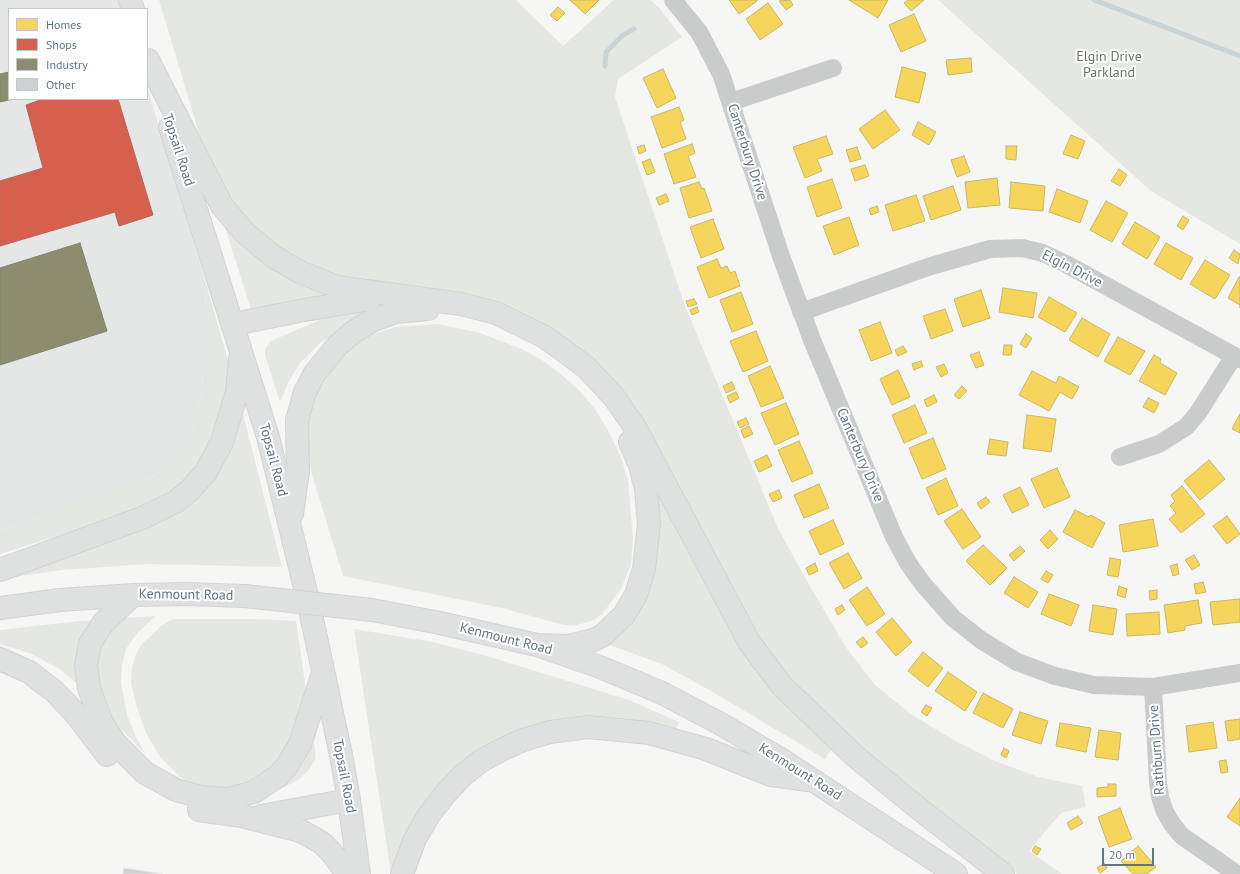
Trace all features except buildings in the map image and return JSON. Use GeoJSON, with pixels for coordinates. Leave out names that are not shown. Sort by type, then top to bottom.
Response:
{"type":"FeatureCollection","features":[{"type":"Feature","properties":{"kind":"main road"},"geometry":{"type":"LineString","coordinates":[[148,58],[191,143],[213,192],[222,206],[245,233],[287,265],[317,280],[337,287],[461,304],[496,313],[545,337],[572,355],[590,370],[614,397],[636,429],[749,642],[782,686],[856,757],[918,808],[1003,874]]}},
{"type":"Feature","properties":{"kind":"main road","name":"Topsail Road"},"geometry":{"type":"LineString","coordinates":[[148,58],[234,324],[268,437],[291,527],[323,672],[349,800],[359,874]]}},
{"type":"Feature","properties":{"kind":"main road"},"geometry":{"type":"LineString","coordinates":[[234,324],[340,303],[398,296]]}},
{"type":"Feature","properties":{"kind":"main road"},"geometry":{"type":"LineString","coordinates":[[291,527],[298,471],[297,420],[301,404],[310,382],[322,362],[352,333],[371,321],[387,314],[425,309],[463,313],[504,326],[523,335],[552,352],[572,368],[600,396],[615,417],[629,438],[640,465],[646,489],[649,524],[646,555],[641,581],[630,606],[618,623],[602,636],[586,642],[569,646],[537,645]]}},
{"type":"Feature","properties":{"kind":"main road"},"geometry":{"type":"LineString","coordinates":[[0,570],[159,511],[190,491],[206,472],[222,442],[237,392],[241,350]]}},
{"type":"Feature","properties":{"kind":"main road","name":"Kenmount Road"},"geometry":{"type":"LineString","coordinates":[[0,608],[60,600],[133,595],[187,594],[245,596],[372,610],[440,623],[537,645],[600,667],[662,693],[738,734],[817,782],[956,874]]}},
{"type":"Feature","properties":{"kind":"main road"},"geometry":{"type":"LineString","coordinates":[[133,595],[103,624],[90,644],[86,665],[89,688],[101,721],[115,744],[145,773],[176,790],[201,797],[228,799],[254,792],[278,776],[287,766],[300,744],[323,672]]}},
{"type":"Feature","properties":{"kind":"main road"},"geometry":{"type":"LineString","coordinates":[[0,659],[29,672],[54,691],[75,713],[115,763],[144,787],[183,806],[242,816],[290,827],[311,836],[332,853],[347,874]]}},
{"type":"Feature","properties":{"kind":"main road"},"geometry":{"type":"LineString","coordinates":[[402,874],[415,839],[429,815],[446,792],[463,775],[481,761],[503,749],[523,740],[550,732],[588,727],[649,732],[706,749],[771,775],[817,782]]}},
{"type":"Feature","properties":{"kind":"main road"},"geometry":{"type":"LineString","coordinates":[[242,816],[269,816],[349,800]]}},
{"type":"Feature","properties":{"kind":"street","name":"Canterbury Drive"},"geometry":{"type":"LineString","coordinates":[[673,0],[699,32],[721,74],[801,312],[894,537],[918,578],[947,612],[987,644],[1005,656],[1031,668],[1055,676],[1090,684],[1153,686],[1240,673]]}},
{"type":"Feature","properties":{"kind":"street"},"geometry":{"type":"LineString","coordinates":[[731,102],[833,68]]}},
{"type":"Feature","properties":{"kind":"street","name":"Elgin Drive"},"geometry":{"type":"LineString","coordinates":[[801,312],[928,267],[976,253],[996,248],[1022,248],[1043,252],[1237,357]]}},
{"type":"Feature","properties":{"kind":"street"},"geometry":{"type":"LineString","coordinates":[[1120,457],[1160,444],[1186,427],[1198,413],[1237,357]]}},
{"type":"Feature","properties":{"kind":"street","name":"Rathburn Drive"},"geometry":{"type":"LineString","coordinates":[[1153,686],[1158,782],[1165,812],[1172,824],[1182,836],[1237,874]]}},
{"type":"Feature","properties":{"kind":"shaded area"},"geometry":{"type":"Polygon","coordinates":[[[0,0],[119,0],[122,8],[8,8],[8,100],[148,100],[148,90],[206,283],[202,393],[192,436],[181,454],[169,466],[151,478],[0,531],[0,0]]]}},
{"type":"Feature","properties":{"kind":"green space"},"geometry":{"type":"Polygon","coordinates":[[[159,0],[516,0],[563,46],[614,0],[650,0],[660,9],[682,37],[618,79],[615,97],[685,306],[778,528],[845,646],[875,685],[912,715],[954,740],[995,761],[1038,777],[1082,786],[1086,807],[1061,813],[1029,851],[1062,874],[1017,874],[922,803],[853,745],[763,651],[599,365],[578,347],[556,331],[535,320],[317,271],[250,229],[210,170],[159,0]]]}},
{"type":"Feature","properties":{"kind":"green space","name":"Elgin Drive Parkland"},"geometry":{"type":"Polygon","coordinates":[[[938,0],[1240,0],[1240,244],[1151,191],[938,0]]]}},
{"type":"Feature","properties":{"kind":"green space"},"geometry":{"type":"Polygon","coordinates":[[[223,221],[354,297],[254,319],[223,221]]]}},
{"type":"Feature","properties":{"kind":"green space"},"geometry":{"type":"Polygon","coordinates":[[[206,283],[229,364],[226,396],[206,456],[181,487],[122,516],[0,554],[0,531],[151,478],[169,466],[181,454],[192,436],[202,393],[206,283]]]}},
{"type":"Feature","properties":{"kind":"green space"},"geometry":{"type":"Polygon","coordinates":[[[395,301],[421,311],[352,325],[321,342],[299,364],[288,383],[280,402],[265,355],[265,349],[271,341],[343,310],[395,301]]]}},
{"type":"Feature","properties":{"kind":"green space"},"geometry":{"type":"Polygon","coordinates":[[[438,324],[480,333],[522,349],[542,360],[579,390],[595,409],[609,432],[621,457],[628,481],[633,538],[631,564],[621,589],[603,613],[594,620],[574,626],[564,625],[502,608],[343,576],[292,409],[358,338],[396,327],[438,324]]]}},
{"type":"Feature","properties":{"kind":"green space"},"geometry":{"type":"Polygon","coordinates":[[[241,406],[282,567],[147,564],[63,570],[0,579],[158,520],[241,406]]]}},
{"type":"Feature","properties":{"kind":"green space"},"geometry":{"type":"Polygon","coordinates":[[[654,485],[686,549],[736,641],[772,691],[832,749],[825,759],[718,695],[664,665],[602,642],[619,630],[654,485]]]}},
{"type":"Feature","properties":{"kind":"green space"},"geometry":{"type":"Polygon","coordinates":[[[156,616],[138,632],[126,649],[122,665],[121,683],[127,715],[135,735],[146,755],[84,689],[61,670],[32,654],[0,644],[0,630],[79,621],[156,616]]]}},
{"type":"Feature","properties":{"kind":"green space"},"geometry":{"type":"Polygon","coordinates":[[[173,619],[260,619],[296,621],[316,758],[309,770],[298,780],[270,794],[255,797],[194,785],[180,777],[160,757],[146,733],[137,708],[131,682],[132,668],[136,654],[141,645],[161,626],[173,619]]]}},
{"type":"Feature","properties":{"kind":"green space"},"geometry":{"type":"Polygon","coordinates":[[[354,629],[433,642],[487,656],[629,700],[679,722],[672,736],[624,728],[503,749],[439,811],[410,874],[391,874],[354,629]]]}},
{"type":"Feature","properties":{"kind":"waterway"},"geometry":{"type":"LineString","coordinates":[[1094,0],[1240,56]]}},
{"type":"Feature","properties":{"kind":"waterway"},"geometry":{"type":"LineString","coordinates":[[605,66],[606,52],[623,35],[634,29]]}}]}
